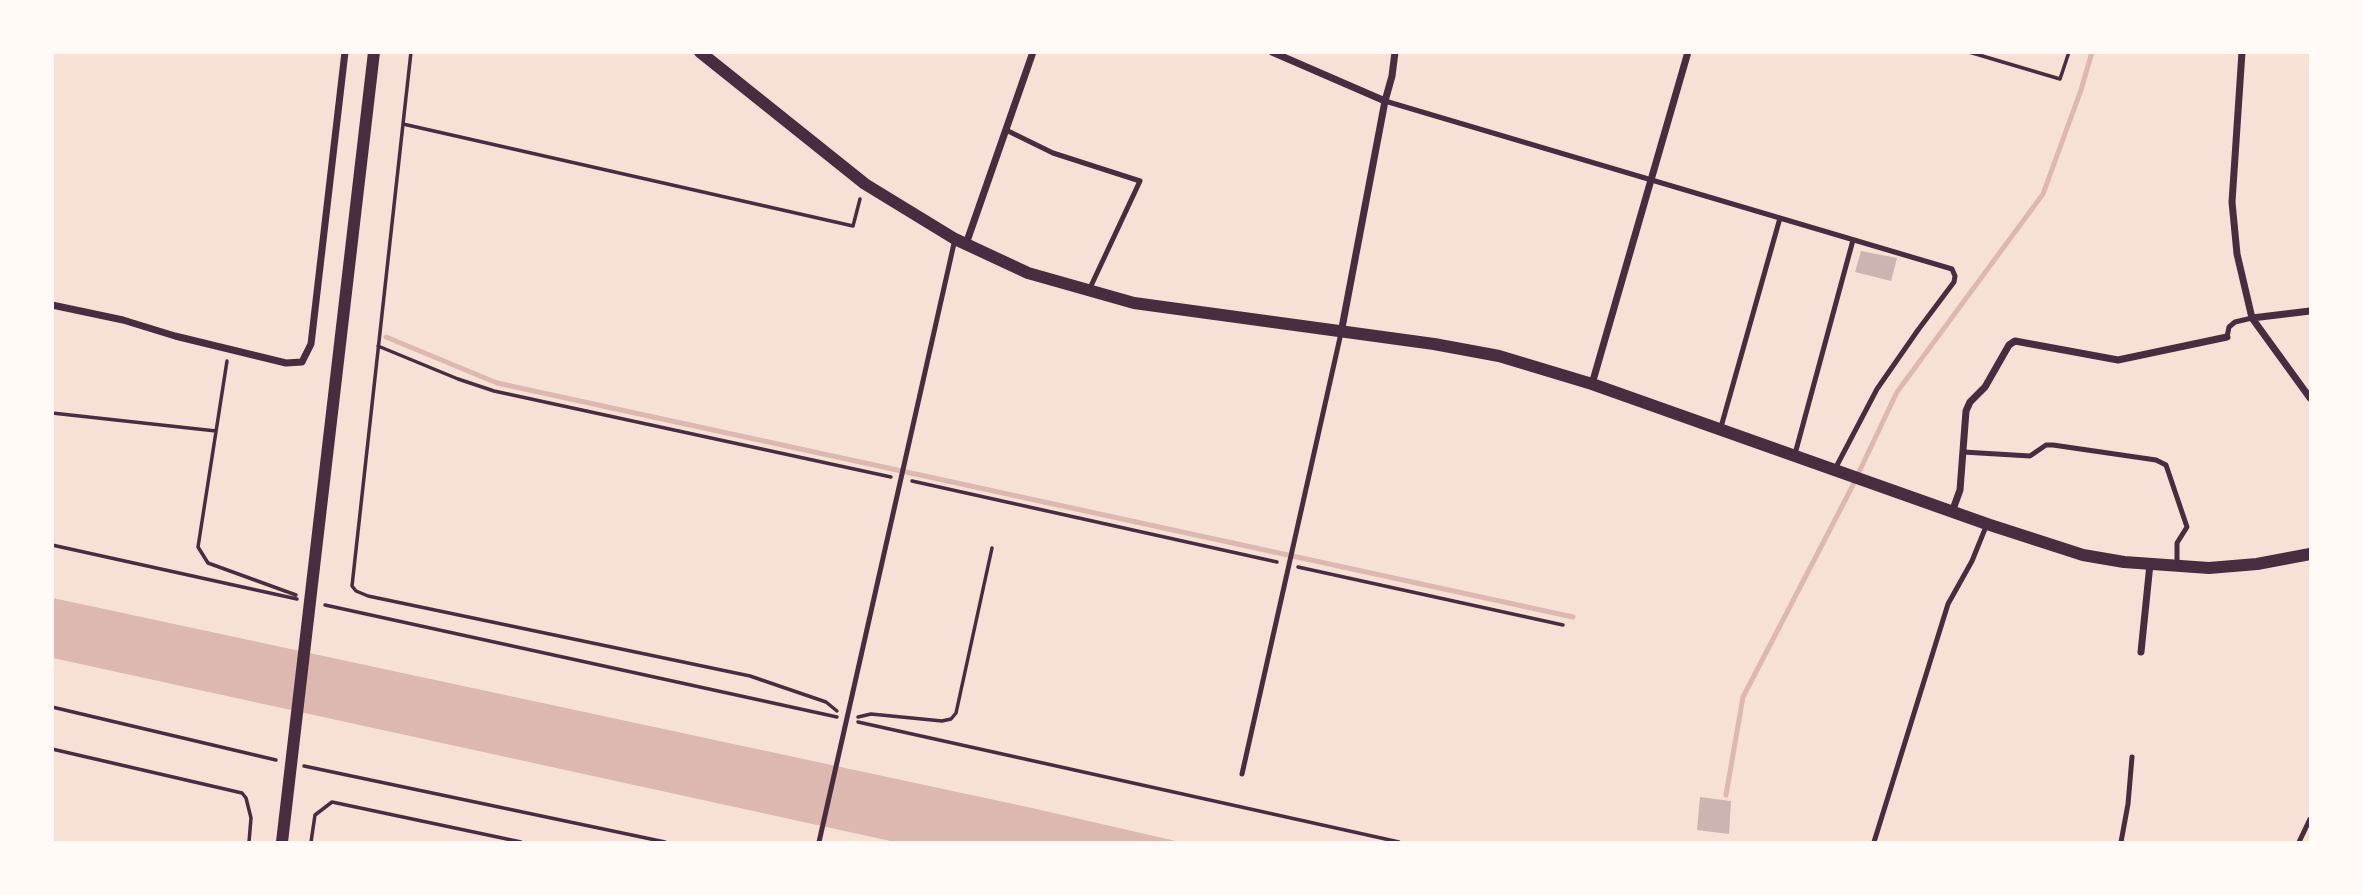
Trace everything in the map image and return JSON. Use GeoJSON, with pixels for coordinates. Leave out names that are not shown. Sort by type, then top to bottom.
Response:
{"type":"FeatureCollection","features":[{"type":"Feature","properties":{"kind":"street"},"geometry":{"type":"LineString","coordinates":[[52,304],[286,363],[302,362],[310,344],[345,52]]}},
{"type":"Feature","properties":{"kind":"street"},"geometry":{"type":"LineString","coordinates":[[282,842],[374,52]]}},
{"type":"Feature","properties":{"kind":"street"},"geometry":{"type":"LineString","coordinates":[[700,52],[865,184],[960,242],[1028,272],[1088,291],[1134,303],[1434,344],[1499,356],[1592,384],[1835,468],[1952,512],[2083,555],[2150,565],[2209,568],[2257,564],[2311,554]]}},
{"type":"Feature","properties":{"kind":"street"},"geometry":{"type":"LineString","coordinates":[[960,242],[1006,130],[1033,52]]}},
{"type":"Feature","properties":{"kind":"street"},"geometry":{"type":"LineString","coordinates":[[1272,52],[1385,101]]}},
{"type":"Feature","properties":{"kind":"street"},"geometry":{"type":"LineString","coordinates":[[1341,333],[1395,52]]}},
{"type":"Feature","properties":{"kind":"street"},"geometry":{"type":"LineString","coordinates":[[1592,384],[1688,52]]}},
{"type":"Feature","properties":{"kind":"street"},"geometry":{"type":"LineString","coordinates":[[2242,52],[2232,202],[2237,254],[2252,318],[2311,398]]}},
{"type":"Feature","properties":{"kind":"street"},"geometry":{"type":"LineString","coordinates":[[2252,318],[2311,311]]}},
{"type":"Feature","properties":{"kind":"street"},"geometry":{"type":"LineString","coordinates":[[1952,512],[1960,490],[1966,411],[1970,402],[1985,387],[2009,345],[2015,341],[2118,360],[2227,337]]}},
{"type":"Feature","properties":{"kind":"street"},"geometry":{"type":"LineString","coordinates":[[2141,652],[2150,565]]}},
{"type":"Feature","properties":{"kind":"lane"},"geometry":{"type":"LineString","coordinates":[[1385,101],[1952,269],[1954,282],[1877,388],[1835,468]]}},
{"type":"Feature","properties":{"kind":"lane"},"geometry":{"type":"LineString","coordinates":[[1006,130],[1053,153],[1140,181],[1088,291]]}},
{"type":"Feature","properties":{"kind":"lane"},"geometry":{"type":"LineString","coordinates":[[1720,428],[1780,218]]}},
{"type":"Feature","properties":{"kind":"lane"},"geometry":{"type":"LineString","coordinates":[[1794,454],[1853,240]]}},
{"type":"Feature","properties":{"kind":"lane"},"geometry":{"type":"LineString","coordinates":[[819,842],[901,479],[960,242]]}},
{"type":"Feature","properties":{"kind":"lane"},"geometry":{"type":"LineString","coordinates":[[2227,337],[2229,327],[2235,322],[2252,318]]}},
{"type":"Feature","properties":{"kind":"lane"},"geometry":{"type":"LineString","coordinates":[[1242,774],[1341,333]]}},
{"type":"Feature","properties":{"kind":"lane"},"geometry":{"type":"LineString","coordinates":[[1963,452],[2030,456],[2046,445],[2053,445],[2156,460],[2166,466],[2187,527],[2177,544],[2177,567]]}},
{"type":"Feature","properties":{"kind":"lane"},"geometry":{"type":"LineString","coordinates":[[1874,842],[1948,604],[1972,561],[1987,524]]}},
{"type":"Feature","properties":{"kind":"lane"},"geometry":{"type":"LineString","coordinates":[[2121,842],[2132,757]]}},
{"type":"Feature","properties":{"kind":"lane"},"geometry":{"type":"LineString","coordinates":[[2299,842],[2311,819]]}},
{"type":"Feature","properties":{"kind":"path"},"geometry":{"type":"LineString","coordinates":[[411,52],[352,586],[356,591],[368,596],[750,676],[826,702],[847,722],[871,715],[942,721],[951,719],[957,713],[992,548]]}},
{"type":"Feature","properties":{"kind":"path"},"geometry":{"type":"LineString","coordinates":[[1969,52],[2060,79],[2069,52]]}},
{"type":"Feature","properties":{"kind":"path"},"geometry":{"type":"LineString","coordinates":[[402,124],[853,226],[865,184]]}},
{"type":"Feature","properties":{"kind":"path"},"geometry":{"type":"LineString","coordinates":[[378,346],[494,391],[1563,625]]}},
{"type":"Feature","properties":{"kind":"path"},"geometry":{"type":"LineString","coordinates":[[229,348],[198,547],[208,563],[309,604]]}},
{"type":"Feature","properties":{"kind":"path"},"geometry":{"type":"LineString","coordinates":[[52,413],[216,432]]}},
{"type":"Feature","properties":{"kind":"path"},"geometry":{"type":"LineString","coordinates":[[52,545],[296,599]]}},
{"type":"Feature","properties":{"kind":"path"},"geometry":{"type":"LineString","coordinates":[[334,607],[838,717]]}},
{"type":"Feature","properties":{"kind":"path"},"geometry":{"type":"LineString","coordinates":[[52,707],[665,842]]}},
{"type":"Feature","properties":{"kind":"path"},"geometry":{"type":"LineString","coordinates":[[857,722],[1399,842]]}},
{"type":"Feature","properties":{"kind":"path"},"geometry":{"type":"LineString","coordinates":[[52,749],[242,793],[251,818],[249,842]]}},
{"type":"Feature","properties":{"kind":"path"},"geometry":{"type":"LineString","coordinates":[[311,842],[314,815],[331,802],[521,842]]}},
{"type":"Feature","properties":{"kind":"shaded area"},"geometry":{"type":"Polygon","coordinates":[[[53,598],[1180,842],[895,842],[53,658],[53,598]]]}},
{"type":"Feature","properties":{"kind":"building"},"geometry":{"type":"Polygon","coordinates":[[[1861,251],[1897,258],[1891,281],[1855,272],[1861,251]]]}},
{"type":"Feature","properties":{"kind":"building"},"geometry":{"type":"Polygon","coordinates":[[[1700,797],[1731,801],[1729,834],[1697,830],[1700,797]]]}},
{"type":"Feature","properties":{"kind":"waterway"},"geometry":{"type":"LineString","coordinates":[[1726,795],[1743,697],[1851,489],[1897,392],[2043,194],[2092,52]]}},
{"type":"Feature","properties":{"kind":"waterway"},"geometry":{"type":"LineString","coordinates":[[386,337],[497,383],[1573,617]]}}]}
